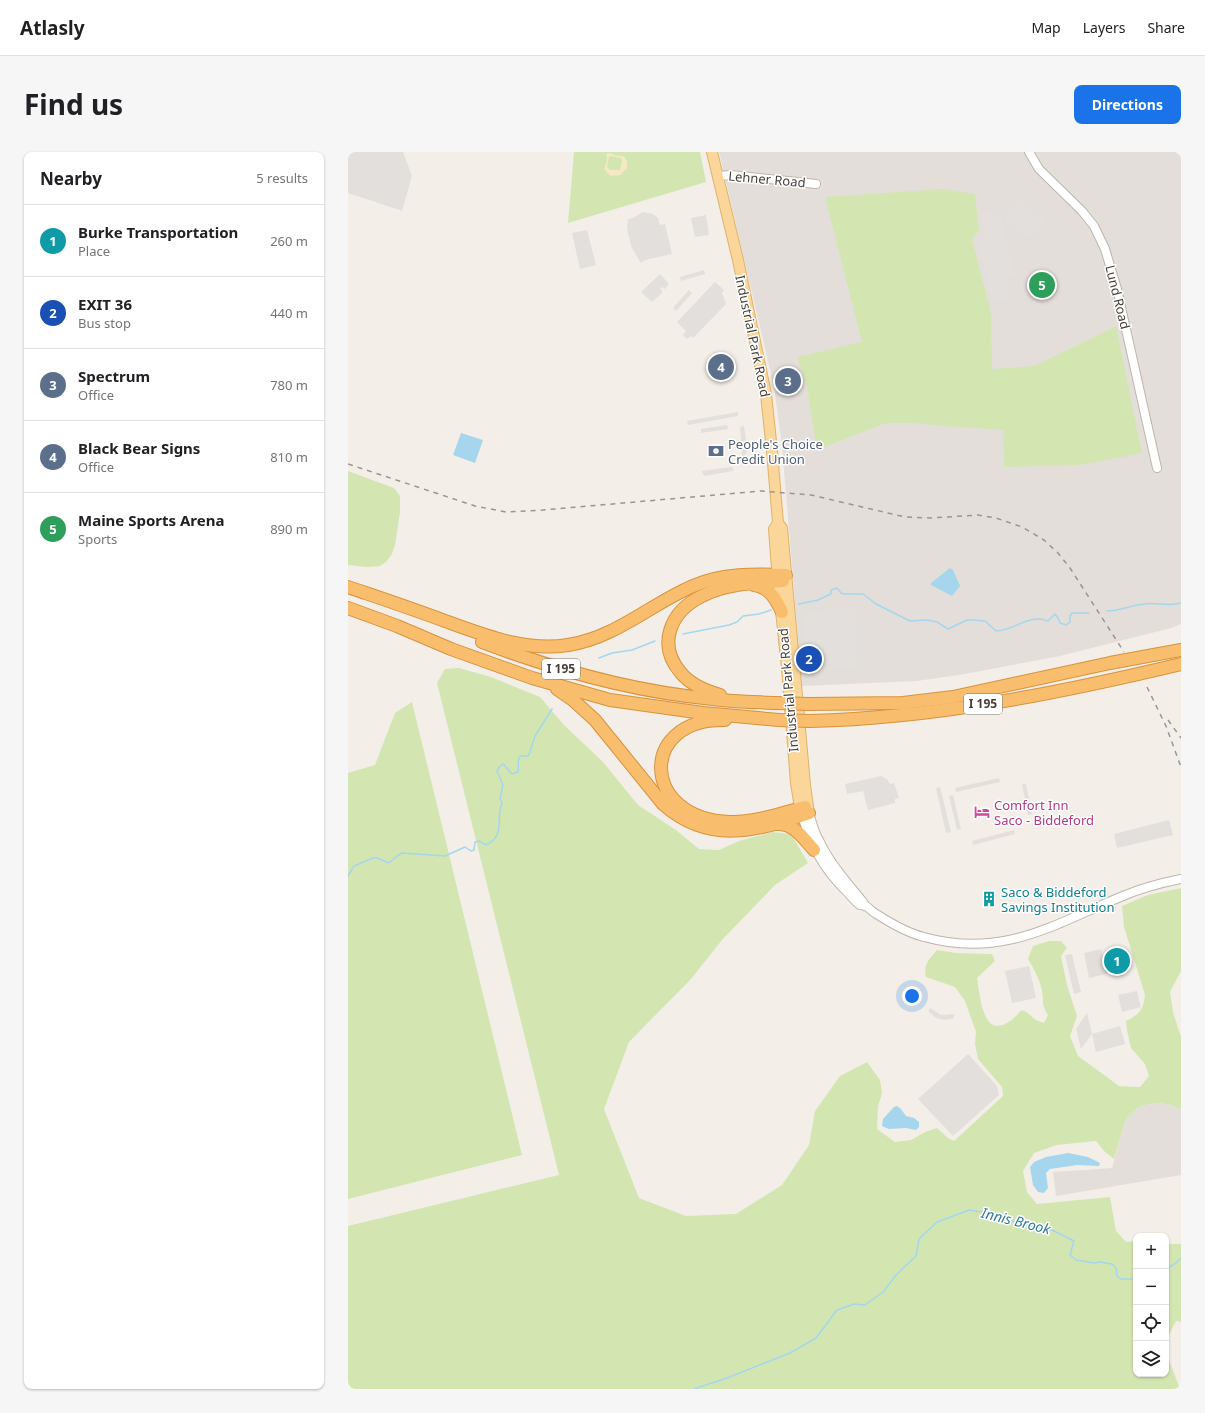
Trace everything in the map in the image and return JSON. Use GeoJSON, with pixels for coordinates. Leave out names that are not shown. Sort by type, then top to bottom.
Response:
{"type":"FeatureCollection","features":[{"type":"Feature","properties":{"kind":"highway"},"geometry":{"type":"LineString","coordinates":[[391,602],[502,640],[529,646],[557,646],[581,642],[606,634],[681,592],[706,581],[741,576],[782,578]]}},
{"type":"Feature","properties":{"kind":"highway"},"geometry":{"type":"LineString","coordinates":[[741,701],[713,693],[688,680],[681,673],[673,662],[668,644],[672,624],[689,603],[715,590],[782,578]]}},
{"type":"Feature","properties":{"kind":"highway"},"geometry":{"type":"LineString","coordinates":[[744,585],[760,586],[767,590],[775,598],[782,612]]}},
{"type":"Feature","properties":{"kind":"highway","name":"I 195"},"geometry":{"type":"LineString","coordinates":[[348,587],[391,602],[458,632],[518,656],[604,680],[648,689],[712,699],[808,704],[903,703],[975,694],[1110,664]]}},
{"type":"Feature","properties":{"kind":"highway","name":"I 195"},"geometry":{"type":"LineString","coordinates":[[348,608],[397,626],[451,649],[532,678],[610,700],[703,713],[779,720],[844,720],[917,714],[1011,700],[1155,670]]}},
{"type":"Feature","properties":{"kind":"highway"},"geometry":{"type":"LineString","coordinates":[[1110,664],[1181,641]]}},
{"type":"Feature","properties":{"kind":"highway"},"geometry":{"type":"LineString","coordinates":[[1110,664],[1181,650]]}},
{"type":"Feature","properties":{"kind":"highway"},"geometry":{"type":"LineString","coordinates":[[1155,670],[1181,664]]}},
{"type":"Feature","properties":{"kind":"highway"},"geometry":{"type":"LineString","coordinates":[[1155,670],[1181,668]]}},
{"type":"Feature","properties":{"kind":"highway"},"geometry":{"type":"LineString","coordinates":[[532,678],[562,692],[590,714],[663,804],[678,816],[696,825],[723,831],[748,830],[780,824],[790,826],[798,831],[814,850]]}},
{"type":"Feature","properties":{"kind":"highway"},"geometry":{"type":"LineString","coordinates":[[779,720],[722,720],[690,726],[675,736],[663,753],[661,772],[663,782],[669,794],[677,804],[691,813],[712,820],[738,822],[805,811]]}},
{"type":"Feature","properties":{"kind":"highway"},"geometry":{"type":"LineString","coordinates":[[770,825],[805,811]]}},
{"type":"Feature","properties":{"kind":"main road","name":"Industrial Park Road"},"geometry":{"type":"LineString","coordinates":[[712,152],[738,260],[766,394],[772,444],[778,523],[782,528],[782,612],[795,776],[805,811]]}},
{"type":"Feature","properties":{"kind":"main road","name":"Industrial Park Road"},"geometry":{"type":"LineString","coordinates":[[782,578],[805,785],[805,811]]}},
{"type":"Feature","properties":{"kind":"street","name":"Lund Road"},"geometry":{"type":"LineString","coordinates":[[1029,152],[1039,169],[1082,211],[1094,226],[1105,250],[1115,282],[1157,468]]}},
{"type":"Feature","properties":{"kind":"street","name":"Lehner Road"},"geometry":{"type":"LineString","coordinates":[[718,176],[731,175],[816,184]]}},
{"type":"Feature","properties":{"kind":"street","name":"Industrial Park Road"},"geometry":{"type":"LineString","coordinates":[[805,811],[814,850],[840,886],[856,902],[865,906],[879,916],[924,937],[958,943],[990,944],[1028,936],[1124,896],[1155,885],[1181,879]]}},
{"type":"Feature","properties":{"kind":"street","name":"Industrial Park Road"},"geometry":{"type":"LineString","coordinates":[[805,811],[834,867],[864,902],[865,906]]}},
{"type":"Feature","properties":{"kind":"shaded area"},"geometry":{"type":"Polygon","coordinates":[[[349,152],[403,152],[412,176],[402,211],[348,193],[349,152]]]}},
{"type":"Feature","properties":{"kind":"shaded area"},"geometry":{"type":"Polygon","coordinates":[[[719,152],[1181,152],[1181,624],[1171,628],[1060,656],[965,674],[917,681],[802,686],[782,446],[774,387],[719,152]]]}},
{"type":"Feature","properties":{"kind":"shaded area"},"geometry":{"type":"Polygon","coordinates":[[[1016,197],[1047,218],[1033,239],[1022,233],[1019,236],[1007,228],[1010,225],[1005,220],[1010,200],[1016,197]]]}},
{"type":"Feature","properties":{"kind":"shaded area"},"geometry":{"type":"Polygon","coordinates":[[[999,208],[1016,275],[1006,278],[1011,297],[992,303],[978,241],[985,239],[980,215],[999,208]]]}},
{"type":"Feature","properties":{"kind":"shaded area"},"geometry":{"type":"Polygon","coordinates":[[[643,212],[653,214],[658,218],[660,225],[665,224],[672,254],[645,260],[641,263],[632,248],[627,227],[628,219],[633,218],[643,212]]]}},
{"type":"Feature","properties":{"kind":"shaded area"},"geometry":{"type":"Polygon","coordinates":[[[706,215],[709,235],[695,237],[691,218],[706,215]]]}},
{"type":"Feature","properties":{"kind":"shaded area"},"geometry":{"type":"Polygon","coordinates":[[[587,230],[596,265],[580,269],[572,233],[587,230]]]}},
{"type":"Feature","properties":{"kind":"shaded area"},"geometry":{"type":"Polygon","coordinates":[[[704,270],[705,274],[681,281],[680,277],[704,270]]]}},
{"type":"Feature","properties":{"kind":"shaded area"},"geometry":{"type":"Polygon","coordinates":[[[660,274],[669,284],[665,289],[662,287],[660,289],[663,292],[652,302],[641,292],[660,274]]]}},
{"type":"Feature","properties":{"kind":"shaded area"},"geometry":{"type":"Polygon","coordinates":[[[715,282],[724,290],[722,293],[726,304],[693,338],[691,336],[687,339],[683,335],[686,331],[677,322],[715,282]]]}},
{"type":"Feature","properties":{"kind":"shaded area"},"geometry":{"type":"Polygon","coordinates":[[[689,290],[692,293],[676,311],[673,308],[689,290]]]}},
{"type":"Feature","properties":{"kind":"shaded area"},"geometry":{"type":"Polygon","coordinates":[[[738,412],[738,416],[688,425],[687,421],[738,412]]]}},
{"type":"Feature","properties":{"kind":"shaded area"},"geometry":{"type":"Polygon","coordinates":[[[727,425],[728,429],[701,433],[701,429],[727,425]]]}},
{"type":"Feature","properties":{"kind":"shaded area"},"geometry":{"type":"Polygon","coordinates":[[[744,426],[747,452],[744,457],[741,455],[740,427],[744,426]]]}},
{"type":"Feature","properties":{"kind":"shaded area"},"geometry":{"type":"Polygon","coordinates":[[[732,467],[734,470],[733,471],[704,476],[702,471],[732,467]]]}},
{"type":"Feature","properties":{"kind":"shaded area"},"geometry":{"type":"Polygon","coordinates":[[[855,604],[858,668],[807,672],[804,613],[855,604]]]}},
{"type":"Feature","properties":{"kind":"shaded area"},"geometry":{"type":"Polygon","coordinates":[[[881,776],[887,779],[890,784],[894,783],[899,798],[895,799],[895,803],[868,810],[863,791],[847,794],[845,784],[881,776]]]}},
{"type":"Feature","properties":{"kind":"shaded area"},"geometry":{"type":"Polygon","coordinates":[[[999,778],[1000,782],[956,792],[955,788],[999,778]]]}},
{"type":"Feature","properties":{"kind":"shaded area"},"geometry":{"type":"Polygon","coordinates":[[[1022,784],[1026,784],[1032,814],[1028,815],[1022,784]]]}},
{"type":"Feature","properties":{"kind":"shaded area"},"geometry":{"type":"Polygon","coordinates":[[[940,787],[951,832],[946,833],[936,788],[940,787]]]}},
{"type":"Feature","properties":{"kind":"shaded area"},"geometry":{"type":"Polygon","coordinates":[[[953,795],[961,829],[957,830],[949,796],[953,795]]]}},
{"type":"Feature","properties":{"kind":"shaded area"},"geometry":{"type":"Polygon","coordinates":[[[1169,820],[1173,835],[1117,848],[1114,834],[1169,820]]]}},
{"type":"Feature","properties":{"kind":"shaded area"},"geometry":{"type":"Polygon","coordinates":[[[1014,830],[1015,834],[973,845],[972,841],[1014,830]]]}},
{"type":"Feature","properties":{"kind":"shaded area"},"geometry":{"type":"Polygon","coordinates":[[[1101,949],[1107,974],[1089,978],[1084,953],[1101,949]]]}},
{"type":"Feature","properties":{"kind":"shaded area"},"geometry":{"type":"Polygon","coordinates":[[[1072,954],[1081,992],[1074,994],[1065,955],[1072,954]]]}},
{"type":"Feature","properties":{"kind":"shaded area"},"geometry":{"type":"Polygon","coordinates":[[[1029,966],[1036,998],[1012,1003],[1005,971],[1029,966]]]}},
{"type":"Feature","properties":{"kind":"shaded area"},"geometry":{"type":"Polygon","coordinates":[[[1137,991],[1141,1007],[1122,1012],[1118,995],[1137,991]]]}},
{"type":"Feature","properties":{"kind":"shaded area"},"geometry":{"type":"Polygon","coordinates":[[[930,1008],[941,1015],[954,1014],[954,1018],[945,1020],[936,1018],[928,1011],[930,1008]]]}},
{"type":"Feature","properties":{"kind":"shaded area"},"geometry":{"type":"Polygon","coordinates":[[[1087,1013],[1092,1034],[1081,1049],[1076,1029],[1087,1013]]]}},
{"type":"Feature","properties":{"kind":"shaded area"},"geometry":{"type":"Polygon","coordinates":[[[1120,1026],[1125,1044],[1096,1052],[1092,1034],[1120,1026]]]}},
{"type":"Feature","properties":{"kind":"shaded area"},"geometry":{"type":"Polygon","coordinates":[[[968,1054],[997,1086],[999,1095],[953,1136],[918,1099],[968,1054]]]}},
{"type":"Feature","properties":{"kind":"shaded area"},"geometry":{"type":"Polygon","coordinates":[[[1158,1103],[1171,1105],[1181,1110],[1181,1175],[1056,1196],[1053,1172],[1112,1168],[1126,1119],[1140,1106],[1158,1103]]]}},
{"type":"Feature","properties":{"kind":"green space"},"geometry":{"type":"Polygon","coordinates":[[[574,152],[700,152],[706,182],[568,223],[574,152]]]}},
{"type":"Feature","properties":{"kind":"green space"},"geometry":{"type":"Polygon","coordinates":[[[943,189],[975,194],[979,231],[972,239],[991,313],[992,369],[1034,366],[1116,326],[1142,453],[1080,465],[1004,467],[1003,430],[913,423],[886,423],[817,450],[806,382],[797,357],[862,342],[825,197],[943,189]]]}},
{"type":"Feature","properties":{"kind":"green space"},"geometry":{"type":"Polygon","coordinates":[[[348,471],[394,488],[400,496],[400,512],[395,545],[392,554],[386,562],[380,566],[367,567],[348,565],[348,471]]]}},
{"type":"Feature","properties":{"kind":"green space"},"geometry":{"type":"Polygon","coordinates":[[[459,668],[491,677],[540,697],[564,725],[603,762],[638,805],[676,830],[699,849],[719,850],[739,841],[772,832],[791,834],[808,863],[775,885],[722,940],[691,979],[629,1042],[604,1109],[639,1198],[686,1216],[736,1214],[782,1185],[809,1145],[815,1111],[840,1076],[867,1062],[880,1080],[882,1093],[878,1107],[877,1129],[895,1142],[911,1140],[925,1132],[937,1128],[948,1138],[954,1141],[1003,1096],[1002,1087],[978,1059],[975,1044],[976,1032],[965,1001],[955,987],[926,977],[926,966],[929,959],[937,950],[956,953],[992,954],[995,961],[977,978],[984,1013],[993,1025],[1001,1026],[1010,1021],[1022,1010],[1044,1023],[1048,1015],[1044,1006],[1041,987],[1028,959],[1033,946],[1049,941],[1061,941],[1067,948],[1061,956],[1067,985],[1077,1016],[1070,1036],[1078,1056],[1119,1086],[1140,1087],[1149,1076],[1145,1064],[1131,1048],[1126,1021],[1138,1014],[1142,1008],[1145,995],[1124,927],[1122,906],[1148,895],[1181,888],[1181,971],[1170,992],[1173,1012],[1181,1037],[1181,1110],[1171,1105],[1158,1103],[1140,1106],[1126,1119],[1114,1159],[1104,1151],[1096,1141],[1057,1145],[1034,1153],[1023,1171],[1027,1192],[1037,1204],[1110,1197],[1116,1231],[1126,1242],[1133,1241],[1133,1377],[1169,1377],[1169,1360],[1180,1389],[348,1389],[348,1226],[559,1175],[437,683],[445,669],[459,668]]]}},
{"type":"Feature","properties":{"kind":"green space"},"geometry":{"type":"Polygon","coordinates":[[[412,702],[522,1155],[348,1199],[348,773],[375,765],[395,713],[412,702]]]}},
{"type":"Feature","properties":{"kind":"green space"},"geometry":{"type":"Polygon","coordinates":[[[1169,1244],[1181,1244],[1181,1322],[1176,1321],[1169,1335],[1169,1244]]]}},
{"type":"Feature","properties":{"kind":"sand"},"geometry":{"type":"Polygon","coordinates":[[[608,153],[617,156],[624,156],[627,162],[627,168],[620,175],[611,176],[604,169],[607,161],[606,155],[608,153]],[[609,157],[607,167],[610,170],[620,170],[622,161],[621,158],[609,157]]]}},
{"type":"Feature","properties":{"kind":"water"},"geometry":{"type":"Polygon","coordinates":[[[461,433],[483,440],[475,463],[453,455],[461,433]]]}},
{"type":"Feature","properties":{"kind":"water"},"geometry":{"type":"Polygon","coordinates":[[[950,568],[953,570],[960,586],[952,596],[931,585],[931,583],[950,568]]]}},
{"type":"Feature","properties":{"kind":"water"},"geometry":{"type":"Polygon","coordinates":[[[897,1106],[906,1116],[914,1118],[919,1122],[919,1127],[916,1130],[906,1128],[889,1129],[882,1126],[883,1119],[894,1107],[897,1106]]]}},
{"type":"Feature","properties":{"kind":"water"},"geometry":{"type":"Polygon","coordinates":[[[1068,1153],[1088,1157],[1100,1163],[1099,1166],[1077,1165],[1050,1169],[1046,1173],[1048,1188],[1044,1193],[1038,1192],[1033,1185],[1030,1167],[1034,1162],[1046,1157],[1068,1153]]]}},
{"type":"Feature","properties":{"kind":"waterway"},"geometry":{"type":"LineString","coordinates":[[799,604],[818,600],[831,594],[831,590],[837,588],[841,593],[845,594],[863,594],[876,604],[910,621],[927,620],[937,622],[948,629],[967,620],[985,621],[996,631],[1035,619],[1048,621],[1055,614],[1060,623],[1066,625],[1070,622],[1070,616],[1072,613],[1089,613]]}},
{"type":"Feature","properties":{"kind":"waterway"},"geometry":{"type":"LineString","coordinates":[[1107,611],[1144,604],[1172,605],[1181,603]]}},
{"type":"Feature","properties":{"kind":"waterway"},"geometry":{"type":"LineString","coordinates":[[683,634],[729,625],[737,622],[743,616],[759,614],[771,610]]}},
{"type":"Feature","properties":{"kind":"waterway"},"geometry":{"type":"LineString","coordinates":[[599,658],[612,653],[632,650],[655,641]]}},
{"type":"Feature","properties":{"kind":"waterway"},"geometry":{"type":"LineString","coordinates":[[348,876],[354,866],[373,858],[389,863],[402,853],[445,856],[465,847],[471,851],[474,850],[475,842],[479,841],[486,845],[492,841],[498,832],[499,815],[502,803],[500,798],[503,785],[497,771],[503,764],[512,774],[518,772],[518,761],[520,756],[528,756],[535,736],[552,709]]}},
{"type":"Feature","properties":{"kind":"waterway","name":"Innis Brook"},"geometry":{"type":"LineString","coordinates":[[694,1389],[727,1378],[790,1353],[816,1338],[837,1310],[854,1304],[865,1305],[883,1292],[897,1274],[916,1256],[919,1239],[937,1222],[969,1210],[989,1213],[1013,1221],[1052,1230],[1074,1241],[1070,1255],[1076,1260],[1112,1264],[1116,1268],[1117,1276],[1121,1279],[1133,1279]]}},
{"type":"Feature","properties":{"kind":"waterway","name":"Innis Brook"},"geometry":{"type":"LineString","coordinates":[[1169,1267],[1181,1258]]}},
{"type":"Feature","properties":{"kind":"railway"},"geometry":{"type":"LineString","coordinates":[[348,464],[475,506],[506,512],[761,491],[811,495],[905,517],[931,518],[978,515],[996,518],[1022,527],[1044,540],[1058,553],[1070,568],[1124,652]]}},
{"type":"Feature","properties":{"kind":"railway"},"geometry":{"type":"LineString","coordinates":[[1147,687],[1166,726],[1181,767]]}},
{"type":"Feature","properties":{"kind":"railway"},"geometry":{"type":"LineString","coordinates":[[1168,720],[1181,738]]}},
{"type":"Feature","properties":{"kind":"place","name":"Maine Sports Arena"},"geometry":{"type":"Point","coordinates":[1042,285]}},
{"type":"Feature","properties":{"kind":"place","name":"Black Bear Signs"},"geometry":{"type":"Point","coordinates":[721,367]}},
{"type":"Feature","properties":{"kind":"place","name":"Spectrum"},"geometry":{"type":"Point","coordinates":[788,381]}},
{"type":"Feature","properties":{"kind":"place","name":"People's Choice Credit Union"},"geometry":{"type":"Point","coordinates":[716,451]}},
{"type":"Feature","properties":{"kind":"place","name":"EXIT 36"},"geometry":{"type":"Point","coordinates":[809,659]}},
{"type":"Feature","properties":{"kind":"place","name":"Comfort Inn Saco - Biddeford"},"geometry":{"type":"Point","coordinates":[982,812]}},
{"type":"Feature","properties":{"kind":"place","name":"Saco & Biddeford Savings Institution"},"geometry":{"type":"Point","coordinates":[989,899]}},
{"type":"Feature","properties":{"kind":"place","name":"Burke Transportation"},"geometry":{"type":"Point","coordinates":[1117,961]}}]}
